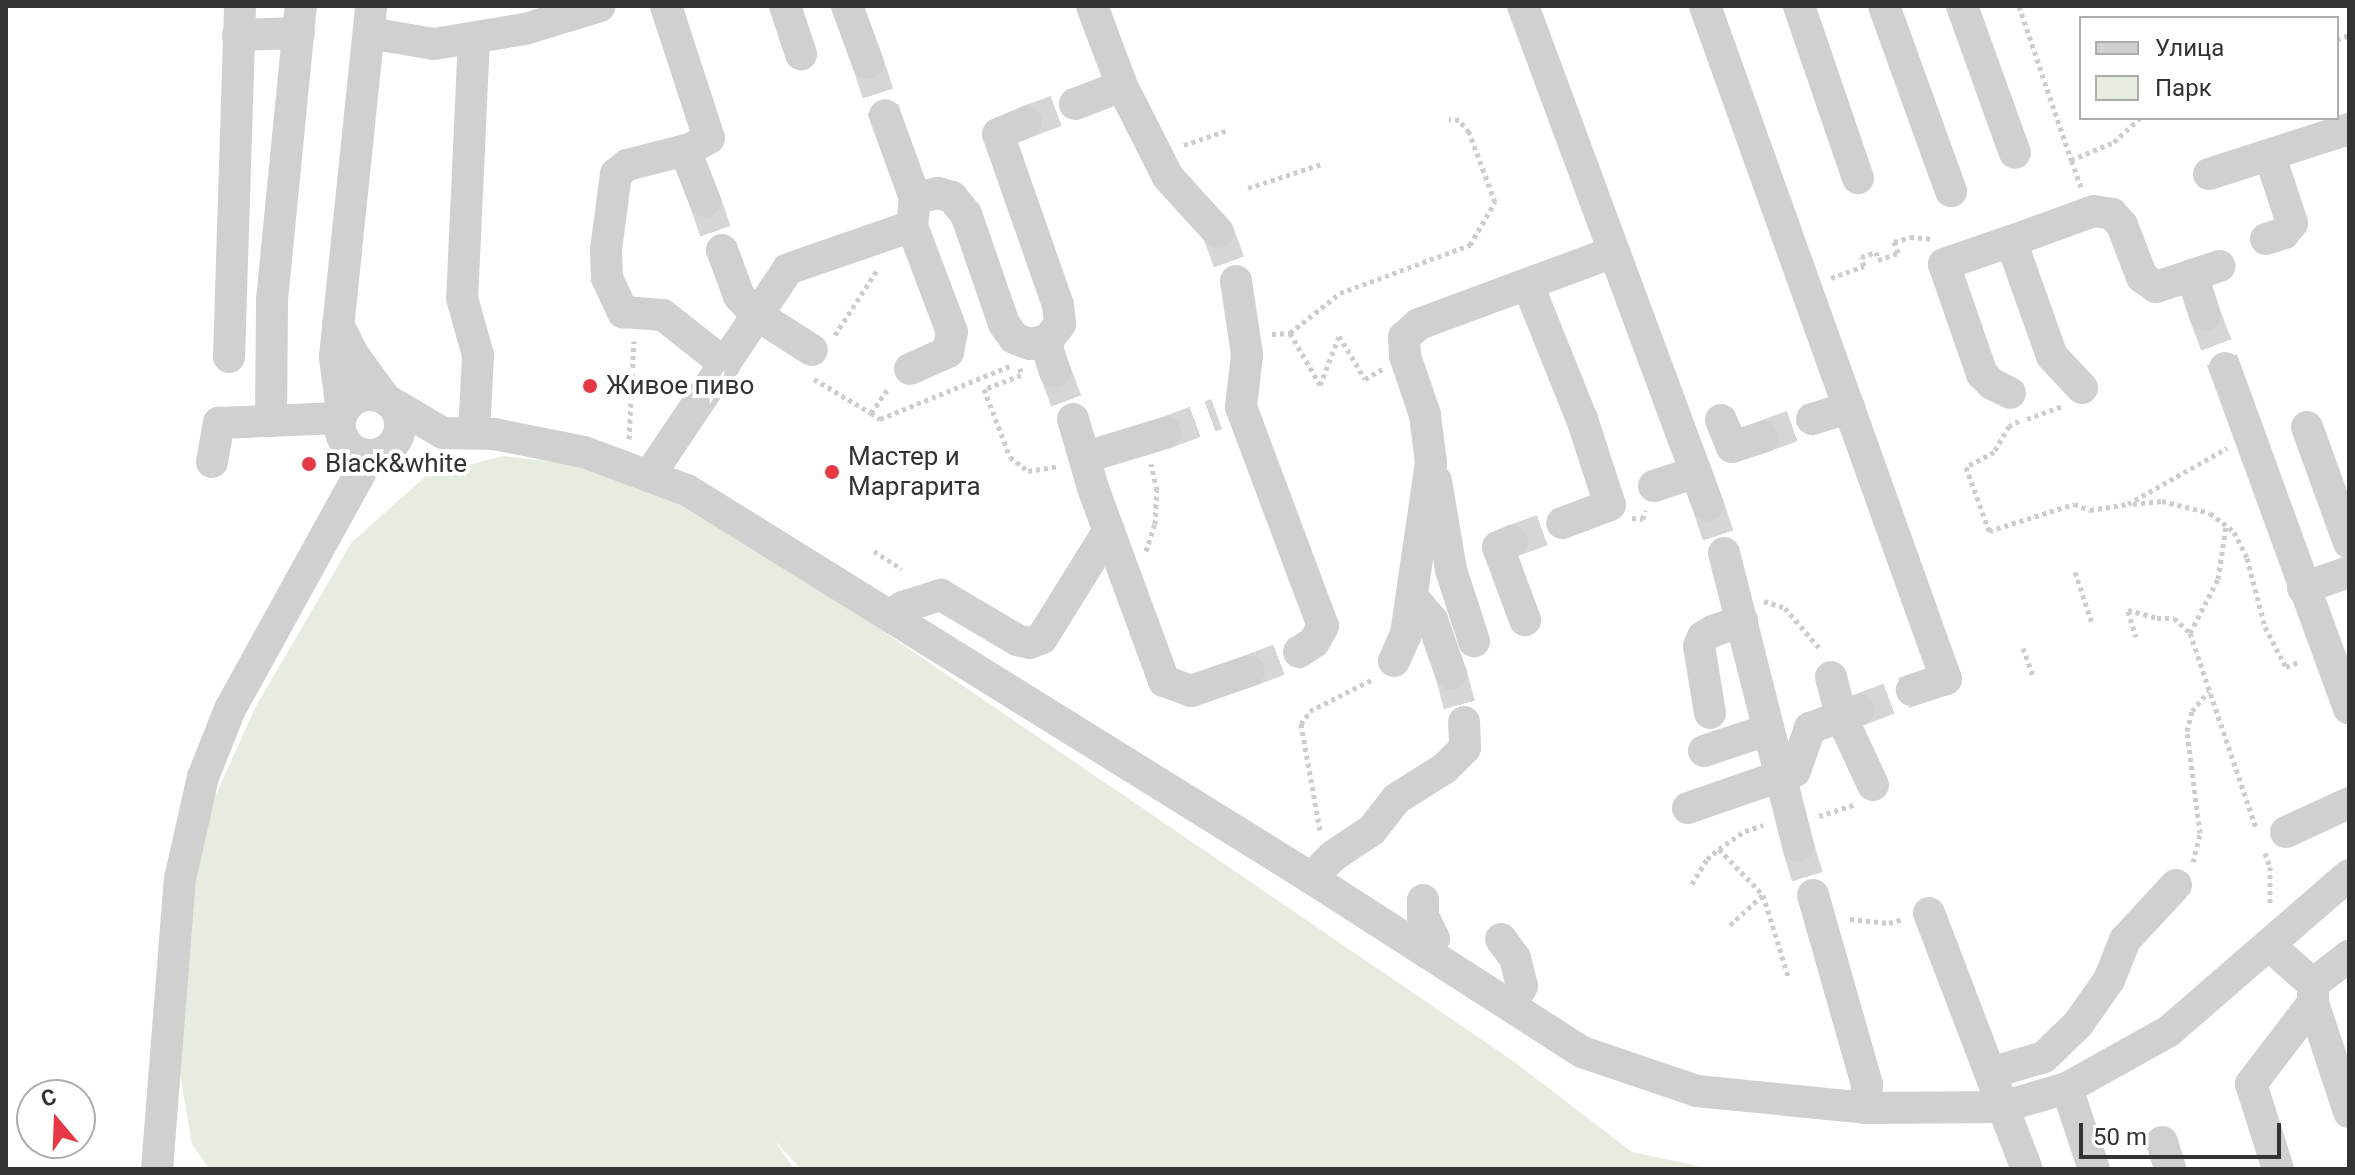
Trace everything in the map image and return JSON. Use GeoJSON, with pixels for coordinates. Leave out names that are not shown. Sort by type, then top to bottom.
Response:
{"type":"FeatureCollection","features":[{"type":"Feature","properties":{"kind":"street"},"geometry":{"type":"LineString","coordinates":[[329,528],[341,421],[335,357],[370,20],[434,44],[525,29],[600,6]]}},
{"type":"Feature","properties":{"kind":"street"},"geometry":{"type":"LineString","coordinates":[[666,6],[709,138],[685,150],[627,165],[616,174],[606,250],[607,278],[623,312],[663,315],[725,364]]}},
{"type":"Feature","properties":{"kind":"street"},"geometry":{"type":"LineString","coordinates":[[785,6],[801,54]]}},
{"type":"Feature","properties":{"kind":"street"},"geometry":{"type":"LineString","coordinates":[[847,6],[868,63]]}},
{"type":"Feature","properties":{"kind":"street"},"geometry":{"type":"LineString","coordinates":[[1092,6],[1122,86],[1168,177],[1218,232]]}},
{"type":"Feature","properties":{"kind":"street"},"geometry":{"type":"LineString","coordinates":[[1523,6],[1708,505]]}},
{"type":"Feature","properties":{"kind":"street"},"geometry":{"type":"LineString","coordinates":[[1705,6],[1946,679],[1912,690]]}},
{"type":"Feature","properties":{"kind":"street"},"geometry":{"type":"LineString","coordinates":[[1799,6],[1858,178]]}},
{"type":"Feature","properties":{"kind":"street"},"geometry":{"type":"LineString","coordinates":[[1884,6],[1951,191]]}},
{"type":"Feature","properties":{"kind":"street"},"geometry":{"type":"LineString","coordinates":[[1962,6],[2015,153]]}},
{"type":"Feature","properties":{"kind":"street"},"geometry":{"type":"LineString","coordinates":[[229,357],[239,20],[300,19],[272,300],[271,421]]}},
{"type":"Feature","properties":{"kind":"street"},"geometry":{"type":"LineString","coordinates":[[458,433],[478,355],[462,298],[474,38]]}},
{"type":"Feature","properties":{"kind":"street"},"geometry":{"type":"LineString","coordinates":[[1075,104],[1122,86]]}},
{"type":"Feature","properties":{"kind":"street"},"geometry":{"type":"LineString","coordinates":[[885,115],[952,332],[948,352],[910,369]]}},
{"type":"Feature","properties":{"kind":"street"},"geometry":{"type":"LineString","coordinates":[[649,476],[788,269],[914,212],[938,193],[952,197],[966,214],[1004,324],[1014,338],[1050,356],[1060,324],[1058,305],[998,134],[1026,122]]}},
{"type":"Feature","properties":{"kind":"street"},"geometry":{"type":"LineString","coordinates":[[2209,174],[2349,129]]}},
{"type":"Feature","properties":{"kind":"street"},"geometry":{"type":"LineString","coordinates":[[685,150],[705,201]]}},
{"type":"Feature","properties":{"kind":"street"},"geometry":{"type":"LineString","coordinates":[[2266,239],[2284,233],[2292,223],[2270,156]]}},
{"type":"Feature","properties":{"kind":"street"},"geometry":{"type":"LineString","coordinates":[[2015,407],[1982,374],[1944,264],[2090,212],[2112,214],[2122,225],[2142,277],[2156,287],[2206,270],[2205,315]]}},
{"type":"Feature","properties":{"kind":"street"},"geometry":{"type":"LineString","coordinates":[[2011,241],[2052,356],[2072,398]]}},
{"type":"Feature","properties":{"kind":"street"},"geometry":{"type":"LineString","coordinates":[[722,250],[739,296],[757,315],[819,353]]}},
{"type":"Feature","properties":{"kind":"street"},"geometry":{"type":"LineString","coordinates":[[1474,641],[1451,570],[1425,415],[1405,356],[1404,337],[1419,324],[1614,252]]}},
{"type":"Feature","properties":{"kind":"street"},"geometry":{"type":"LineString","coordinates":[[1236,281],[1247,355],[1229,411],[1323,626],[1314,642],[1299,652]]}},
{"type":"Feature","properties":{"kind":"street"},"geometry":{"type":"LineString","coordinates":[[1528,285],[1582,419],[1610,505],[1562,523]]}},
{"type":"Feature","properties":{"kind":"street"},"geometry":{"type":"LineString","coordinates":[[161,1164],[180,879],[203,777],[230,709],[329,528],[379,452],[400,432],[398,412],[352,353],[338,324]]}},
{"type":"Feature","properties":{"kind":"street"},"geometry":{"type":"LineString","coordinates":[[2225,368],[2349,708]]}},
{"type":"Feature","properties":{"kind":"street"},"geometry":{"type":"LineString","coordinates":[[341,421],[355,398],[364,395],[388,400],[458,433],[584,452],[687,490],[890,615],[1322,867],[1427,952],[1582,1052],[1697,1091],[1866,1108],[2002,1107],[2067,1088],[2169,1031],[2269,930],[2349,875]]}},
{"type":"Feature","properties":{"kind":"street"},"geometry":{"type":"LineString","coordinates":[[1812,419],[1849,408]]}},
{"type":"Feature","properties":{"kind":"street"},"geometry":{"type":"LineString","coordinates":[[1073,419],[1109,530],[1164,681],[1191,691],[1249,671]]}},
{"type":"Feature","properties":{"kind":"street"},"geometry":{"type":"LineString","coordinates":[[1721,420],[1732,447],[1762,437]]}},
{"type":"Feature","properties":{"kind":"street"},"geometry":{"type":"LineString","coordinates":[[341,421],[351,448],[379,452],[458,433]]}},
{"type":"Feature","properties":{"kind":"street"},"geometry":{"type":"LineString","coordinates":[[212,462],[219,423],[341,421]]}},
{"type":"Feature","properties":{"kind":"street"},"geometry":{"type":"LineString","coordinates":[[2307,427],[2349,543]]}},
{"type":"Feature","properties":{"kind":"street"},"geometry":{"type":"LineString","coordinates":[[1086,457],[1155,436]]}},
{"type":"Feature","properties":{"kind":"street"},"geometry":{"type":"LineString","coordinates":[[1394,661],[1406,634],[1431,463]]}},
{"type":"Feature","properties":{"kind":"street"},"geometry":{"type":"LineString","coordinates":[[1654,486],[1696,472]]}},
{"type":"Feature","properties":{"kind":"street"},"geometry":{"type":"LineString","coordinates":[[890,615],[903,607],[941,595],[1017,640],[1030,643],[1042,638],[1109,530]]}},
{"type":"Feature","properties":{"kind":"street"},"geometry":{"type":"LineString","coordinates":[[1512,541],[1498,547],[1525,620]]}},
{"type":"Feature","properties":{"kind":"street"},"geometry":{"type":"LineString","coordinates":[[1724,553],[1778,778],[1798,846]]}},
{"type":"Feature","properties":{"kind":"street"},"geometry":{"type":"LineString","coordinates":[[2303,588],[2349,572]]}},
{"type":"Feature","properties":{"kind":"street"},"geometry":{"type":"LineString","coordinates":[[1412,597],[1432,620],[1451,674]]}},
{"type":"Feature","properties":{"kind":"street"},"geometry":{"type":"LineString","coordinates":[[1710,713],[1699,646],[1703,637],[1740,611]]}},
{"type":"Feature","properties":{"kind":"street"},"geometry":{"type":"LineString","coordinates":[[1828,666],[1850,713],[1873,785]]}},
{"type":"Feature","properties":{"kind":"street"},"geometry":{"type":"LineString","coordinates":[[1688,808],[1795,771],[1810,728],[1850,713]]}},
{"type":"Feature","properties":{"kind":"street"},"geometry":{"type":"LineString","coordinates":[[1322,867],[1372,830],[1396,799],[1465,748],[1464,722]]}},
{"type":"Feature","properties":{"kind":"street"},"geometry":{"type":"LineString","coordinates":[[1704,751],[1767,730]]}},
{"type":"Feature","properties":{"kind":"street"},"geometry":{"type":"LineString","coordinates":[[2286,832],[2349,803]]}},
{"type":"Feature","properties":{"kind":"street"},"geometry":{"type":"LineString","coordinates":[[1990,1073],[2044,1057],[2078,1024],[2109,980],[2125,940],[2176,885]]}},
{"type":"Feature","properties":{"kind":"street"},"geometry":{"type":"LineString","coordinates":[[1423,900],[1423,916],[1434,939],[1427,952]]}},
{"type":"Feature","properties":{"kind":"street"},"geometry":{"type":"LineString","coordinates":[[1816,905],[1867,1084],[1866,1108]]}},
{"type":"Feature","properties":{"kind":"street"},"geometry":{"type":"LineString","coordinates":[[1929,913],[2027,1169]]}},
{"type":"Feature","properties":{"kind":"street"},"geometry":{"type":"LineString","coordinates":[[2269,930],[2331,977],[2349,1112]]}},
{"type":"Feature","properties":{"kind":"street"},"geometry":{"type":"LineString","coordinates":[[1501,939],[1515,958],[1522,986],[1510,1006]]}},
{"type":"Feature","properties":{"kind":"street"},"geometry":{"type":"LineString","coordinates":[[2278,1169],[2251,1084],[2331,977]]}},
{"type":"Feature","properties":{"kind":"street"},"geometry":{"type":"LineString","coordinates":[[2067,1088],[2094,1169]]}},
{"type":"Feature","properties":{"kind":"path"},"geometry":{"type":"LineString","coordinates":[[2019,6],[2090,212]]}},
{"type":"Feature","properties":{"kind":"path"},"geometry":{"type":"LineString","coordinates":[[1405,356],[1365,379],[1339,336],[1320,385],[1290,333],[1340,293],[1470,245],[1495,202],[1469,132],[1459,120],[1449,119]]}},
{"type":"Feature","properties":{"kind":"path"},"geometry":{"type":"LineString","coordinates":[[2071,160],[2114,142],[2138,120]]}},
{"type":"Feature","properties":{"kind":"path"},"geometry":{"type":"LineString","coordinates":[[1175,149],[1228,130]]}},
{"type":"Feature","properties":{"kind":"path"},"geometry":{"type":"LineString","coordinates":[[1248,188],[1324,163]]}},
{"type":"Feature","properties":{"kind":"path"},"geometry":{"type":"LineString","coordinates":[[1826,279],[1864,266],[1861,257],[1876,252],[1878,260],[1898,253],[1894,242],[1910,237]]}},
{"type":"Feature","properties":{"kind":"path"},"geometry":{"type":"LineString","coordinates":[[879,266],[819,353],[809,376],[880,419],[1017,364],[1021,375],[984,389],[1010,457],[1028,471],[1048,469],[1086,457]]}},
{"type":"Feature","properties":{"kind":"path"},"geometry":{"type":"LineString","coordinates":[[629,440],[635,314]]}},
{"type":"Feature","properties":{"kind":"path"},"geometry":{"type":"LineString","coordinates":[[871,413],[899,373],[910,369]]}},
{"type":"Feature","properties":{"kind":"path"},"geometry":{"type":"LineString","coordinates":[[2042,414],[2072,398]]}},
{"type":"Feature","properties":{"kind":"path"},"geometry":{"type":"LineString","coordinates":[[2015,407],[2009,426],[1994,452],[1966,467],[1989,531],[2074,504],[2090,510],[2162,501],[2210,513],[2234,532],[2247,558],[2265,627],[2286,667]]}},
{"type":"Feature","properties":{"kind":"path"},"geometry":{"type":"LineString","coordinates":[[1129,584],[1142,562],[1155,524],[1155,436]]}},
{"type":"Feature","properties":{"kind":"path"},"geometry":{"type":"LineString","coordinates":[[2128,504],[2250,437]]}},
{"type":"Feature","properties":{"kind":"path"},"geometry":{"type":"LineString","coordinates":[[2190,633],[2218,579],[2226,526]]}},
{"type":"Feature","properties":{"kind":"path"},"geometry":{"type":"LineString","coordinates":[[874,551],[902,569]]}},
{"type":"Feature","properties":{"kind":"path"},"geometry":{"type":"LineString","coordinates":[[2075,572],[2092,623]]}},
{"type":"Feature","properties":{"kind":"path"},"geometry":{"type":"LineString","coordinates":[[1740,611],[1762,600],[1785,608],[1828,666]]}},
{"type":"Feature","properties":{"kind":"path"},"geometry":{"type":"LineString","coordinates":[[2136,637],[2128,610],[2157,618],[2174,618],[2190,633],[2270,867],[2269,930]]}},
{"type":"Feature","properties":{"kind":"path"},"geometry":{"type":"LineString","coordinates":[[2023,648],[2033,675]]}},
{"type":"Feature","properties":{"kind":"path"},"geometry":{"type":"LineString","coordinates":[[1322,867],[1321,836],[1301,724],[1310,711],[1370,681],[1394,661]]}},
{"type":"Feature","properties":{"kind":"path"},"geometry":{"type":"LineString","coordinates":[[2176,885],[2195,858],[2200,833],[2187,731],[2192,711],[2209,691]]}},
{"type":"Feature","properties":{"kind":"path"},"geometry":{"type":"LineString","coordinates":[[1692,884],[1707,859],[1733,838]]}},
{"type":"Feature","properties":{"kind":"path"},"geometry":{"type":"LineString","coordinates":[[1719,849],[1763,895],[1788,976]]}},
{"type":"Feature","properties":{"kind":"path"},"geometry":{"type":"LineString","coordinates":[[1730,925],[1763,895]]}},
{"type":"Feature","properties":{"kind":"path"},"geometry":{"type":"LineString","coordinates":[[1816,905],[1889,923]]}},
{"type":"Feature","properties":{"kind":"green space"},"geometry":{"type":"Polygon","coordinates":[[[503,456],[571,464],[633,480],[742,535],[1516,1063],[1632,1152],[1712,1169],[801,1169],[775,1141],[794,1169],[209,1169],[192,1144],[171,1021],[196,839],[256,706],[352,542],[426,476],[503,456]]]}},
{"type":"Feature","properties":{"kind":"tunnel"},"geometry":{"type":"LineString","coordinates":[[868,63],[885,115]]}},
{"type":"Feature","properties":{"kind":"tunnel"},"geometry":{"type":"LineString","coordinates":[[1026,122],[1075,104]]}},
{"type":"Feature","properties":{"kind":"tunnel"},"geometry":{"type":"LineString","coordinates":[[705,201],[722,250]]}},
{"type":"Feature","properties":{"kind":"tunnel"},"geometry":{"type":"LineString","coordinates":[[1218,232],[1236,281]]}},
{"type":"Feature","properties":{"kind":"tunnel"},"geometry":{"type":"LineString","coordinates":[[2205,315],[2225,368]]}},
{"type":"Feature","properties":{"kind":"tunnel"},"geometry":{"type":"LineString","coordinates":[[1055,371],[1073,419]]}},
{"type":"Feature","properties":{"kind":"tunnel"},"geometry":{"type":"LineString","coordinates":[[1165,433],[1217,414]]}},
{"type":"Feature","properties":{"kind":"tunnel"},"geometry":{"type":"LineString","coordinates":[[1762,437],[1812,419]]}},
{"type":"Feature","properties":{"kind":"tunnel"},"geometry":{"type":"LineString","coordinates":[[1708,505],[1724,553]]}},
{"type":"Feature","properties":{"kind":"tunnel"},"geometry":{"type":"LineString","coordinates":[[1512,541],[1562,523]]}},
{"type":"Feature","properties":{"kind":"tunnel"},"geometry":{"type":"LineString","coordinates":[[1249,671],[1299,652]]}},
{"type":"Feature","properties":{"kind":"tunnel"},"geometry":{"type":"LineString","coordinates":[[1451,674],[1464,722]]}},
{"type":"Feature","properties":{"kind":"tunnel"},"geometry":{"type":"LineString","coordinates":[[1859,710],[1912,690]]}},
{"type":"Feature","properties":{"kind":"tunnel"},"geometry":{"type":"LineString","coordinates":[[1798,846],[1813,895]]}},
{"type":"Feature","properties":{"kind":"place","name":"Живое пиво"},"geometry":{"type":"Point","coordinates":[590,386]}},
{"type":"Feature","properties":{"kind":"place","name":"Black&white"},"geometry":{"type":"Point","coordinates":[309,464]}},
{"type":"Feature","properties":{"kind":"place","name":"Мастер и Маргарита"},"geometry":{"type":"Point","coordinates":[832,472]}}]}
